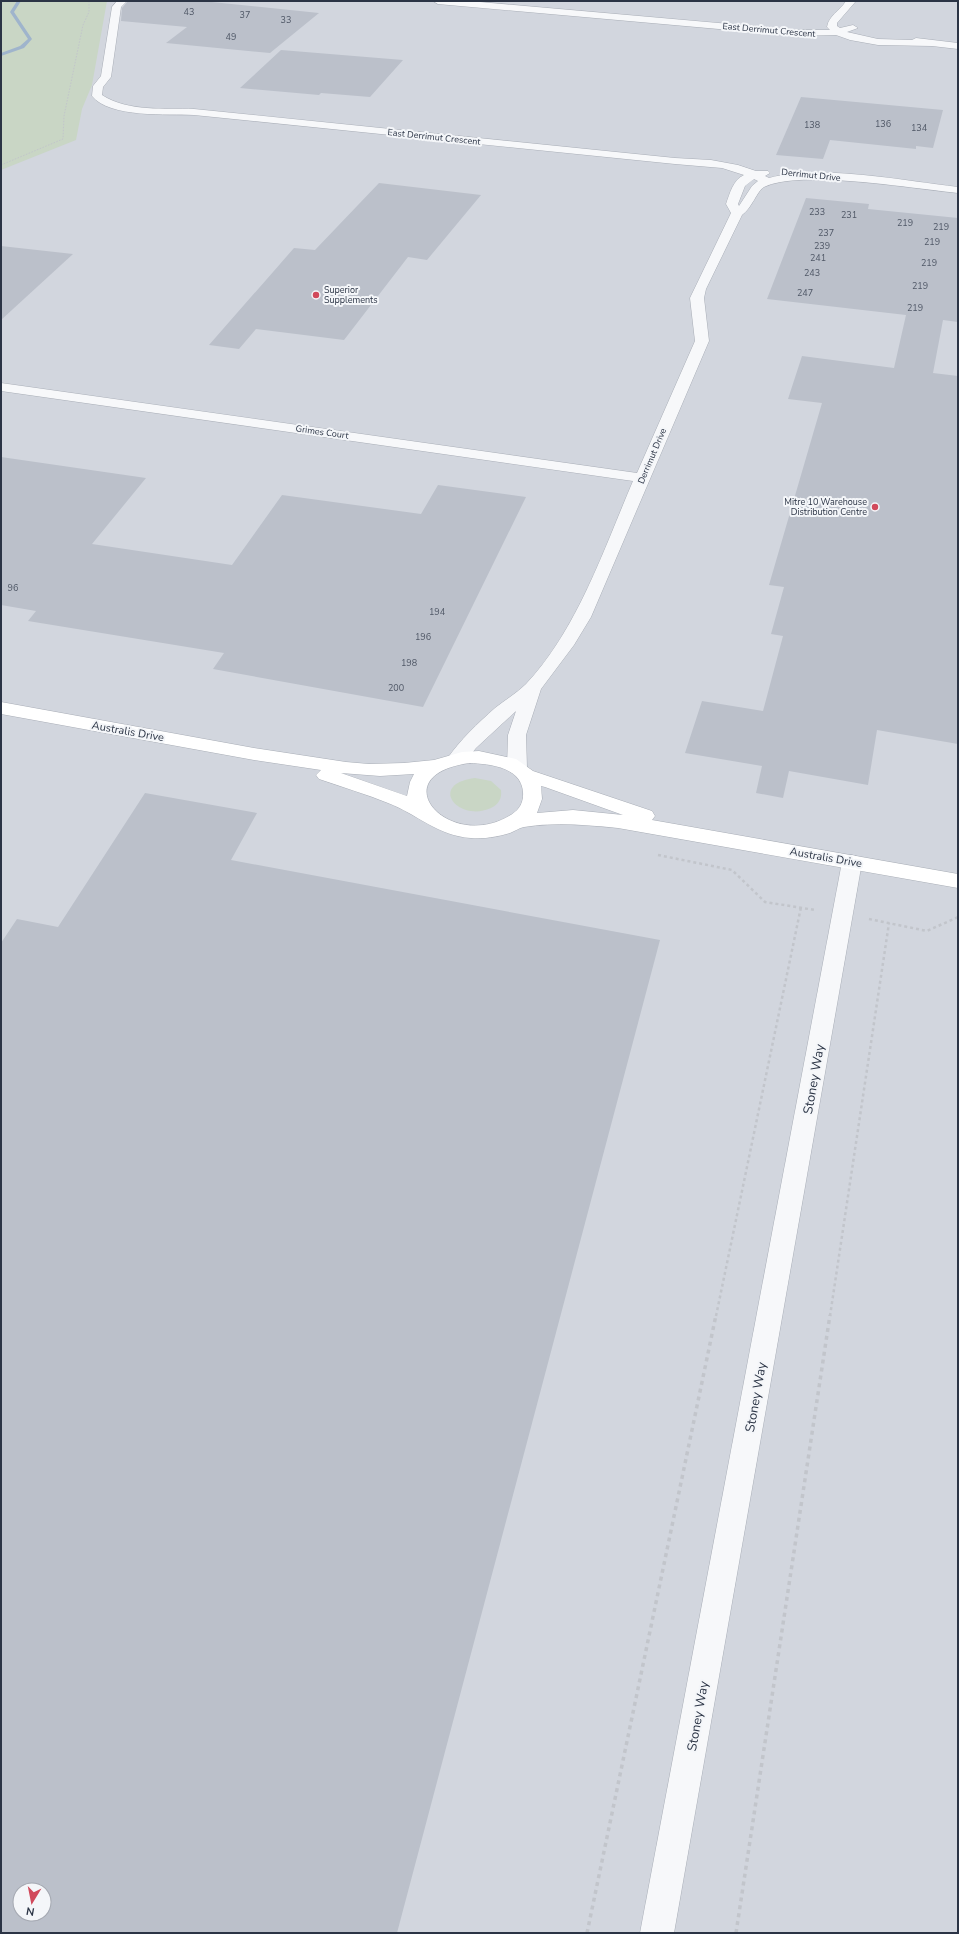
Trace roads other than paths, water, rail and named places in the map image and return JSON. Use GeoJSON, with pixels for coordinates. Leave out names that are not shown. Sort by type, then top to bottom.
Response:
{"type":"FeatureCollection","features":[{"type":"Feature","properties":{"kind":"street","name":"East Derrimut Crescent"},"geometry":{"type":"LineString","coordinates":[[438,1],[708,24],[797,34],[835,30],[851,14]]}},
{"type":"Feature","properties":{"kind":"street","name":"East Derrimut Crescent"},"geometry":{"type":"LineString","coordinates":[[117,3],[111,86],[119,98],[139,104],[194,112],[675,161],[723,164],[755,175],[766,182]]}},
{"type":"Feature","properties":{"kind":"street"},"geometry":{"type":"LineString","coordinates":[[931,43],[870,40],[845,36],[835,30],[838,14],[851,14],[872,35],[958,46]]}},
{"type":"Feature","properties":{"kind":"street","name":"East Derrimut Crescent"},"geometry":{"type":"LineString","coordinates":[[111,86],[98,86],[97,96],[108,103],[142,109],[194,112]]}},
{"type":"Feature","properties":{"kind":"street","name":"East Derrimut Crescent"},"geometry":{"type":"LineString","coordinates":[[675,161],[712,167],[743,180],[766,182]]}},
{"type":"Feature","properties":{"kind":"street","name":"Derrimut Drive"},"geometry":{"type":"LineString","coordinates":[[743,180],[755,175],[773,171],[788,171],[847,179],[958,190]]}},
{"type":"Feature","properties":{"kind":"street","name":"Derrimut Drive"},"geometry":{"type":"LineString","coordinates":[[457,759],[469,744],[501,713],[532,688],[568,641],[582,617],[702,340],[697,298],[737,213],[746,205],[756,188],[766,182],[780,178],[794,177],[847,179]]}},
{"type":"Feature","properties":{"kind":"street"},"geometry":{"type":"LineString","coordinates":[[737,213],[732,204],[738,184],[743,180]]}},
{"type":"Feature","properties":{"kind":"street","name":"Grimes Court"},"geometry":{"type":"LineString","coordinates":[[1,387],[643,478]]}},
{"type":"Feature","properties":{"kind":"street","name":"Derrimut Drive"},"geometry":{"type":"LineString","coordinates":[[521,772],[517,735],[532,688]]}},
{"type":"Feature","properties":{"kind":"street","name":"Australis Drive"},"geometry":{"type":"LineString","coordinates":[[1,708],[254,754],[279,756],[362,769],[410,769],[438,765]]}},
{"type":"Feature","properties":{"kind":"street","name":"Australis Drive"},"geometry":{"type":"LineString","coordinates":[[254,754],[334,777],[395,798],[422,810]]}},
{"type":"Feature","properties":{"kind":"street"},"geometry":{"type":"LineString","coordinates":[[483,757],[501,761],[521,772],[533,788],[532,803],[528,810],[515,821],[492,830],[464,831],[439,824],[422,810],[417,796],[417,789],[424,776],[438,765],[457,759],[483,757]]}},
{"type":"Feature","properties":{"kind":"street","name":"Australis Drive"},"geometry":{"type":"LineString","coordinates":[[521,772],[614,804],[693,834]]}},
{"type":"Feature","properties":{"kind":"street","name":"Australis Drive"},"geometry":{"type":"LineString","coordinates":[[515,821],[590,818],[693,834],[958,881]]}},
{"type":"Feature","properties":{"kind":"street","name":"Stoney Way"},"geometry":{"type":"LineString","coordinates":[[657,1933],[852,862]]}},
{"type":"Feature","properties":{"kind":"waterway"},"geometry":{"type":"LineString","coordinates":[[1,55],[22,47],[30,39],[12,12],[19,1]]}},
{"type":"Feature","properties":{"kind":"place","name":"Superior Supplements"},"geometry":{"type":"Point","coordinates":[316,295]}},
{"type":"Feature","properties":{"kind":"place","name":"Mitre 10 Warehouse Distribution Centre"},"geometry":{"type":"Point","coordinates":[875,507]}}]}
